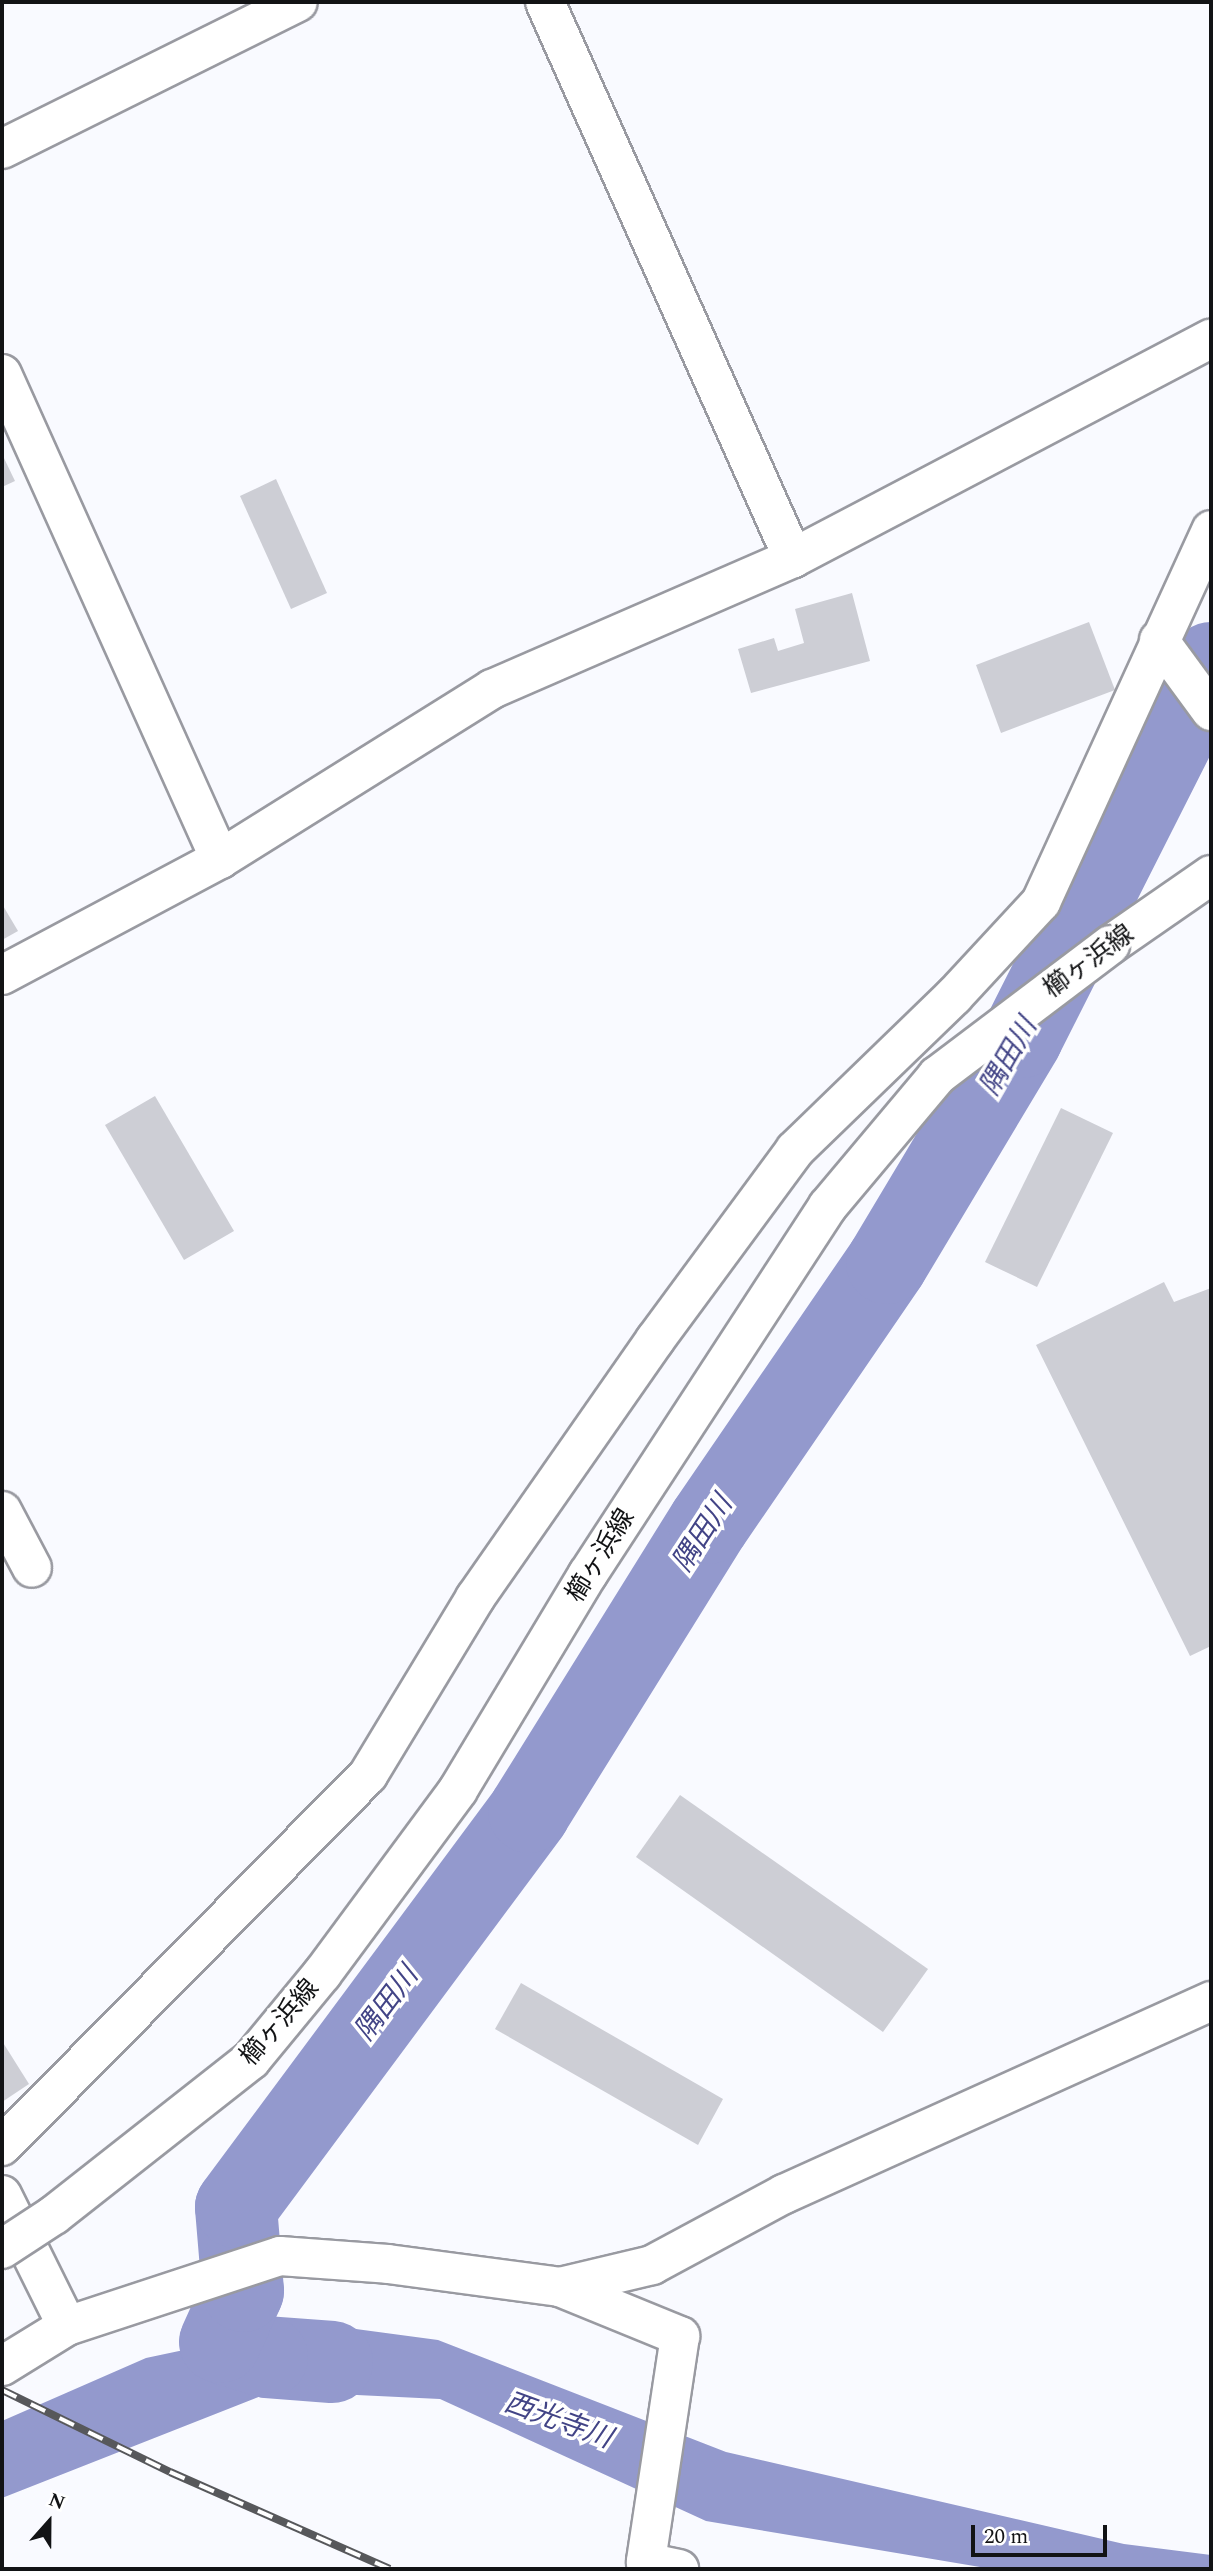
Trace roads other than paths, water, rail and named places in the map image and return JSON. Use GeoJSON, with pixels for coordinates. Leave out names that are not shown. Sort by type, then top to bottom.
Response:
{"type":"FeatureCollection","features":[{"type":"Feature","properties":{"kind":"street"},"geometry":{"type":"LineString","coordinates":[[2,149],[298,2]]}},
{"type":"Feature","properties":{"kind":"street"},"geometry":{"type":"LineString","coordinates":[[545,2],[793,558]]}},
{"type":"Feature","properties":{"kind":"street"},"geometry":{"type":"LineString","coordinates":[[2,975],[220,859],[492,689],[793,558],[1211,339]]}},
{"type":"Feature","properties":{"kind":"street"},"geometry":{"type":"LineString","coordinates":[[2,374],[220,859]]}},
{"type":"Feature","properties":{"kind":"street"},"geometry":{"type":"LineString","coordinates":[[2,2146],[368,1775],[483,1587],[655,1340],[795,1150],[954,996],[1041,902],[1211,530]]}},
{"type":"Feature","properties":{"kind":"street"},"geometry":{"type":"LineString","coordinates":[[1159,640],[1211,711]]}},
{"type":"Feature","properties":{"kind":"street","name":"櫛ヶ浜線"},"geometry":{"type":"LineString","coordinates":[[2,2249],[54,2215],[251,2060],[322,1974],[458,1790],[588,1574],[828,1206],[937,1076],[1110,945],[1211,875]]}},
{"type":"Feature","properties":{"kind":"street"},"geometry":{"type":"LineString","coordinates":[[2,1511],[32,1568]]}},
{"type":"Feature","properties":{"kind":"street"},"geometry":{"type":"LineString","coordinates":[[560,2287],[652,2265],[784,2194],[1211,2001]]}},
{"type":"Feature","properties":{"kind":"street"},"geometry":{"type":"LineString","coordinates":[[2,2195],[67,2326]]}},
{"type":"Feature","properties":{"kind":"street"},"geometry":{"type":"LineString","coordinates":[[2,2366],[67,2326],[280,2256],[388,2264],[560,2287],[680,2336],[646,2562],[679,2569]]}},
{"type":"Feature","properties":{"kind":"water","name":"西光寺川"},"geometry":{"type":"Polygon","coordinates":[[[311,2323],[438,2340],[726,2452],[1124,2544],[1211,2555],[1211,2569],[992,2569],[706,2521],[440,2399],[274,2391],[2,2498],[2,2421],[146,2358],[311,2323]]]}},
{"type":"Feature","properties":{"kind":"waterway","name":"隅田川"},"geometry":{"type":"LineString","coordinates":[[332,2362],[267,2357],[220,2342],[243,2291],[236,2207],[529,1812],[709,1523],[887,1263],[1022,1037],[1211,663]]}},
{"type":"Feature","properties":{"kind":"railway"},"geometry":{"type":"LineString","coordinates":[[2,2390],[170,2472],[390,2569]]}}]}
